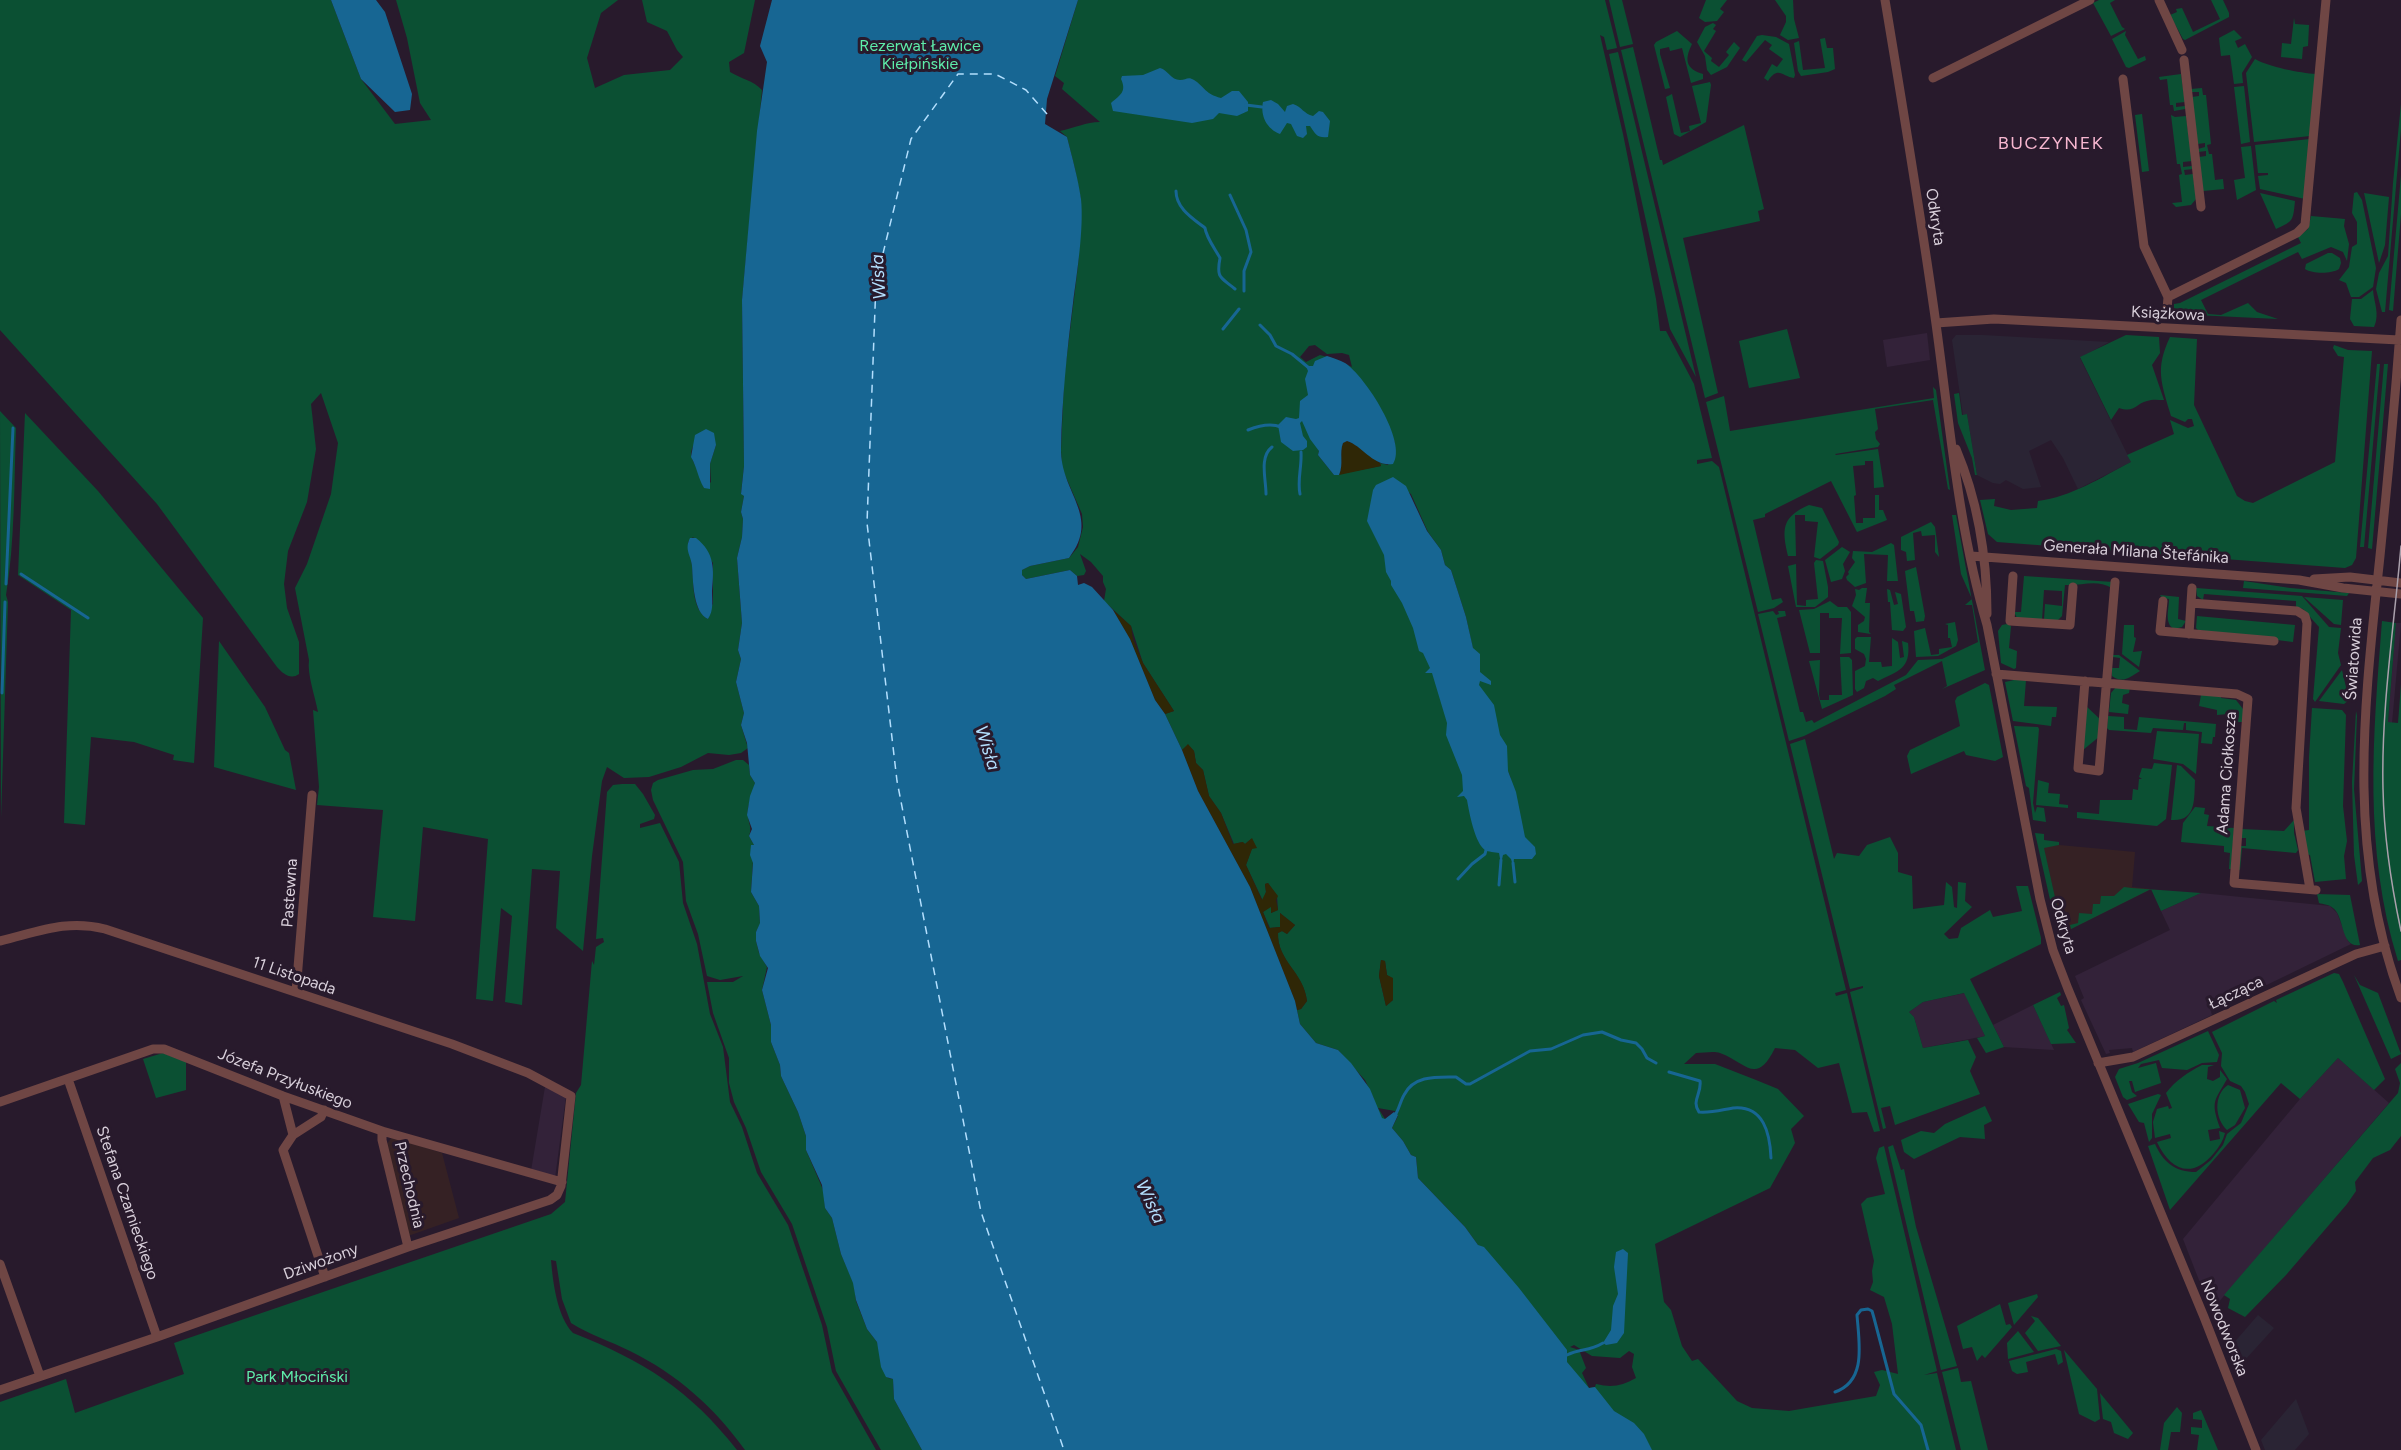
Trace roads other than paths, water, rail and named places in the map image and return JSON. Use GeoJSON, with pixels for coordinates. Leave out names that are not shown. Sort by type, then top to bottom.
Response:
{"type":"FeatureCollection","features":[{"type":"Feature","properties":{"kind":"street","name":"Odkryta"},"geometry":{"type":"LineString","coordinates":[[1885,0],[1936,323],[1953,439],[1955,475],[2045,919],[2062,976],[2163,1218]]}},
{"type":"Feature","properties":{"kind":"street"},"geometry":{"type":"LineString","coordinates":[[1933,78],[2090,0]]}},
{"type":"Feature","properties":{"kind":"street"},"geometry":{"type":"LineString","coordinates":[[2159,0],[2182,50]]}},
{"type":"Feature","properties":{"kind":"street"},"geometry":{"type":"LineString","coordinates":[[2168,297],[2297,233],[2306,225],[2326,0]]}},
{"type":"Feature","properties":{"kind":"street"},"geometry":{"type":"LineString","coordinates":[[2184,60],[2201,207]]}},
{"type":"Feature","properties":{"kind":"street"},"geometry":{"type":"LineString","coordinates":[[2123,79],[2144,246],[2168,297],[2167,310]]}},
{"type":"Feature","properties":{"kind":"street","name":"Książkowa"},"geometry":{"type":"LineString","coordinates":[[1936,323],[1994,319],[2399,340]]}},
{"type":"Feature","properties":{"kind":"street","name":"Światowida"},"geometry":{"type":"LineString","coordinates":[[2401,320],[2367,677],[2363,797],[2365,843],[2372,888],[2385,946],[2401,998]]}},
{"type":"Feature","properties":{"kind":"street","name":"Odkryta"},"geometry":{"type":"LineString","coordinates":[[1953,439],[1968,476],[1985,556],[1987,625]]}},
{"type":"Feature","properties":{"kind":"street","name":"Generała Milana Štefánika"},"geometry":{"type":"LineString","coordinates":[[1971,556],[2299,580],[2343,588],[2401,594]]}},
{"type":"Feature","properties":{"kind":"street"},"geometry":{"type":"LineString","coordinates":[[2013,576],[2006,622],[2070,625],[2073,587]]}},
{"type":"Feature","properties":{"kind":"street","name":"Generała Milana Štefánika"},"geometry":{"type":"LineString","coordinates":[[2299,580],[2346,577],[2401,583]]}},
{"type":"Feature","properties":{"kind":"street"},"geometry":{"type":"LineString","coordinates":[[2085,681],[2078,768],[2099,771],[2115,582]]}},
{"type":"Feature","properties":{"kind":"street"},"geometry":{"type":"LineString","coordinates":[[2189,634],[2192,588]]}},
{"type":"Feature","properties":{"kind":"street"},"geometry":{"type":"LineString","coordinates":[[2163,601],[2160,631],[2274,641]]}},
{"type":"Feature","properties":{"kind":"street","name":"Adama Ciołkosza"},"geometry":{"type":"LineString","coordinates":[[1996,674],[2237,694],[2248,699],[2234,883],[2313,890],[2307,876],[2296,808],[2307,623],[2304,616],[2297,611],[2191,603]]}},
{"type":"Feature","properties":{"kind":"street","name":"Pastewna"},"geometry":{"type":"LineString","coordinates":[[296,992],[312,795]]}},
{"type":"Feature","properties":{"kind":"street","name":"11 Listopada"},"geometry":{"type":"LineString","coordinates":[[0,941],[64,925],[94,926],[296,992],[528,1073],[571,1096],[562,1182]]}},
{"type":"Feature","properties":{"kind":"street","name":"Łącząca"},"geometry":{"type":"LineString","coordinates":[[2098,1063],[2133,1057],[2356,954],[2385,946]]}},
{"type":"Feature","properties":{"kind":"street","name":"Józefa Przyłuskiego"},"geometry":{"type":"LineString","coordinates":[[0,1102],[153,1049],[164,1048],[283,1096],[381,1131],[562,1182]]}},
{"type":"Feature","properties":{"kind":"street","name":"Stefana Czarnieckiego"},"geometry":{"type":"LineString","coordinates":[[68,1079],[157,1337]]}},
{"type":"Feature","properties":{"kind":"street"},"geometry":{"type":"LineString","coordinates":[[283,1096],[293,1135]]}},
{"type":"Feature","properties":{"kind":"street"},"geometry":{"type":"LineString","coordinates":[[324,1110],[321,1117],[293,1135],[283,1150],[325,1277]]}},
{"type":"Feature","properties":{"kind":"street","name":"Przechodnia"},"geometry":{"type":"LineString","coordinates":[[381,1131],[408,1247]]}},
{"type":"Feature","properties":{"kind":"street","name":"Dziwożony"},"geometry":{"type":"LineString","coordinates":[[0,1390],[157,1337],[408,1247],[550,1200],[557,1195],[562,1182]]}},
{"type":"Feature","properties":{"kind":"street","name":"Nowodworska"},"geometry":{"type":"LineString","coordinates":[[2163,1218],[2256,1450]]}},
{"type":"Feature","properties":{"kind":"street"},"geometry":{"type":"LineString","coordinates":[[0,1264],[40,1376]]}},
{"type":"Feature","properties":{"kind":"water"},"geometry":{"type":"Polygon","coordinates":[[[331,0],[376,0],[385,12],[412,94],[410,110],[395,112],[361,79],[331,0]]]}},
{"type":"Feature","properties":{"kind":"water","name":"Wisła"},"geometry":{"type":"Polygon","coordinates":[[[772,0],[1078,0],[1047,99],[1045,124],[1067,137],[1081,199],[1081,237],[1065,375],[1061,448],[1062,464],[1081,517],[1082,529],[1078,543],[1069,558],[1030,566],[1022,570],[1022,575],[1026,579],[1070,570],[1077,576],[1078,585],[1084,583],[1092,587],[1113,610],[1130,639],[1155,700],[1165,714],[1182,750],[1198,791],[1250,887],[1295,1001],[1300,1024],[1316,1043],[1338,1050],[1351,1063],[1370,1089],[1382,1118],[1385,1119],[1394,1112],[1398,1115],[1392,1128],[1411,1155],[1416,1157],[1418,1178],[1465,1227],[1478,1245],[1484,1247],[1519,1288],[1567,1350],[1567,1362],[1589,1388],[1595,1387],[1614,1411],[1634,1423],[1644,1434],[1652,1450],[922,1450],[894,1399],[893,1379],[886,1377],[881,1367],[877,1342],[867,1329],[856,1300],[853,1283],[841,1254],[832,1218],[825,1208],[822,1185],[806,1150],[806,1136],[798,1112],[781,1076],[780,1065],[771,1042],[771,1025],[762,990],[768,968],[760,956],[756,941],[756,932],[760,923],[759,906],[751,892],[753,863],[750,855],[751,845],[754,845],[749,836],[752,829],[747,815],[755,783],[750,775],[747,743],[741,725],[744,713],[736,682],[741,659],[738,650],[742,623],[737,558],[742,537],[741,512],[744,496],[741,494],[744,466],[742,300],[757,131],[767,62],[760,46],[772,0]]]}},
{"type":"Feature","properties":{"kind":"water"},"geometry":{"type":"Polygon","coordinates":[[[1160,68],[1177,80],[1192,79],[1208,92],[1221,98],[1232,91],[1239,91],[1248,102],[1248,111],[1237,116],[1219,113],[1213,119],[1192,123],[1113,111],[1111,103],[1123,90],[1122,76],[1143,75],[1160,68]]]}},
{"type":"Feature","properties":{"kind":"water"},"geometry":{"type":"Polygon","coordinates":[[[1271,100],[1285,112],[1287,106],[1293,104],[1313,116],[1319,111],[1323,112],[1330,121],[1328,137],[1317,135],[1310,126],[1306,126],[1307,134],[1303,138],[1297,136],[1291,124],[1287,123],[1280,134],[1275,132],[1268,125],[1263,112],[1263,102],[1271,100]]]}},
{"type":"Feature","properties":{"kind":"water"},"geometry":{"type":"Polygon","coordinates":[[[1327,356],[1345,363],[1373,395],[1390,426],[1395,441],[1396,454],[1393,464],[1374,459],[1347,441],[1342,447],[1339,475],[1334,475],[1318,455],[1319,451],[1310,439],[1302,421],[1300,423],[1307,447],[1293,451],[1281,442],[1278,425],[1286,417],[1299,418],[1300,401],[1308,395],[1305,379],[1308,371],[1306,366],[1313,366],[1315,361],[1327,356]]]}},
{"type":"Feature","properties":{"kind":"water"},"geometry":{"type":"Polygon","coordinates":[[[706,429],[714,433],[716,445],[710,464],[710,489],[704,488],[691,457],[695,435],[706,429]]]}},
{"type":"Feature","properties":{"kind":"water"},"geometry":{"type":"Polygon","coordinates":[[[1393,477],[1406,486],[1427,531],[1441,550],[1445,565],[1451,570],[1473,648],[1480,654],[1480,672],[1491,681],[1491,685],[1480,681],[1479,685],[1494,705],[1500,735],[1507,746],[1508,771],[1516,792],[1525,837],[1535,847],[1536,854],[1532,859],[1514,859],[1513,866],[1506,854],[1503,855],[1501,864],[1499,853],[1486,851],[1481,847],[1473,827],[1467,800],[1464,796],[1457,797],[1463,791],[1462,775],[1446,735],[1447,723],[1432,673],[1425,673],[1430,668],[1423,653],[1419,651],[1413,628],[1386,572],[1384,555],[1367,521],[1373,490],[1376,485],[1393,477]]]}},
{"type":"Feature","properties":{"kind":"water"},"geometry":{"type":"Polygon","coordinates":[[[690,538],[696,538],[702,544],[712,562],[712,605],[708,619],[699,610],[695,596],[688,549],[690,538]]]}},
{"type":"Feature","properties":{"kind":"water"},"geometry":{"type":"Polygon","coordinates":[[[1623,1249],[1628,1253],[1624,1333],[1617,1343],[1606,1345],[1603,1343],[1611,1330],[1613,1306],[1618,1294],[1614,1267],[1616,1252],[1623,1249]]]}},
{"type":"Feature","properties":{"kind":"waterway"},"geometry":{"type":"LineString","coordinates":[[1246,105],[1262,107]]}},
{"type":"Feature","properties":{"kind":"waterway"},"geometry":{"type":"LineString","coordinates":[[1176,191],[1182,208],[1205,228],[1220,258],[1219,274],[1235,289]]}},
{"type":"Feature","properties":{"kind":"waterway"},"geometry":{"type":"LineString","coordinates":[[1230,195],[1246,230],[1251,252],[1244,271],[1244,291]]}},
{"type":"Feature","properties":{"kind":"waterway"},"geometry":{"type":"LineString","coordinates":[[1223,329],[1239,309]]}},
{"type":"Feature","properties":{"kind":"waterway"},"geometry":{"type":"LineString","coordinates":[[1260,325],[1270,335],[1276,346],[1292,354],[1309,368]]}},
{"type":"Feature","properties":{"kind":"waterway"},"geometry":{"type":"LineString","coordinates":[[1248,430],[1273,425],[1281,427]]}},
{"type":"Feature","properties":{"kind":"waterway"},"geometry":{"type":"LineString","coordinates":[[6,584],[13,428]]}},
{"type":"Feature","properties":{"kind":"waterway"},"geometry":{"type":"LineString","coordinates":[[1266,494],[1264,462],[1272,447]]}},
{"type":"Feature","properties":{"kind":"waterway"},"geometry":{"type":"LineString","coordinates":[[1300,494],[1301,452]]}},
{"type":"Feature","properties":{"kind":"waterway"},"geometry":{"type":"LineString","coordinates":[[21,574],[88,618]]}},
{"type":"Feature","properties":{"kind":"waterway"},"geometry":{"type":"LineString","coordinates":[[2,693],[5,602]]}},
{"type":"Feature","properties":{"kind":"waterway"},"geometry":{"type":"LineString","coordinates":[[1458,879],[1485,854],[1487,846]]}},
{"type":"Feature","properties":{"kind":"waterway"},"geometry":{"type":"LineString","coordinates":[[1499,885],[1501,860]]}},
{"type":"Feature","properties":{"kind":"waterway"},"geometry":{"type":"LineString","coordinates":[[1513,863],[1515,882]]}},
{"type":"Feature","properties":{"kind":"waterway"},"geometry":{"type":"LineString","coordinates":[[1394,1117],[1408,1088],[1420,1081],[1434,1077],[1456,1077],[1470,1084],[1530,1051],[1551,1049],[1583,1035],[1602,1032],[1636,1043],[1647,1058],[1656,1063]]}},
{"type":"Feature","properties":{"kind":"waterway"},"geometry":{"type":"LineString","coordinates":[[1669,1072],[1700,1081],[1696,1101],[1699,1112],[1743,1108],[1758,1116],[1767,1131],[1771,1158]]}},
{"type":"Feature","properties":{"kind":"waterway"},"geometry":{"type":"LineString","coordinates":[[1835,1392],[1845,1387],[1857,1370],[1859,1360],[1857,1315],[1861,1310],[1868,1309],[1872,1311],[1894,1394],[1921,1425],[1928,1450]]}},
{"type":"Feature","properties":{"kind":"waterway"},"geometry":{"type":"LineString","coordinates":[[1567,1355],[1603,1343]]}},
{"type":"Feature","properties":{"kind":"tram line"},"geometry":{"type":"LineString","coordinates":[[2401,546],[2386,698],[2383,759],[2386,843],[2401,931]]}},
{"type":"Feature","properties":{"kind":"district","name":"BUCZYNEK"},"geometry":{"type":"Point","coordinates":[2051,144]}},
{"type":"Feature","properties":{"kind":"park label","name":"Rezerwat Ławice Kiełpińskie"},"geometry":{"type":"Point","coordinates":[920,55]}},
{"type":"Feature","properties":{"kind":"park label","name":"Park Młociński"},"geometry":{"type":"Point","coordinates":[297,1377]}}]}
